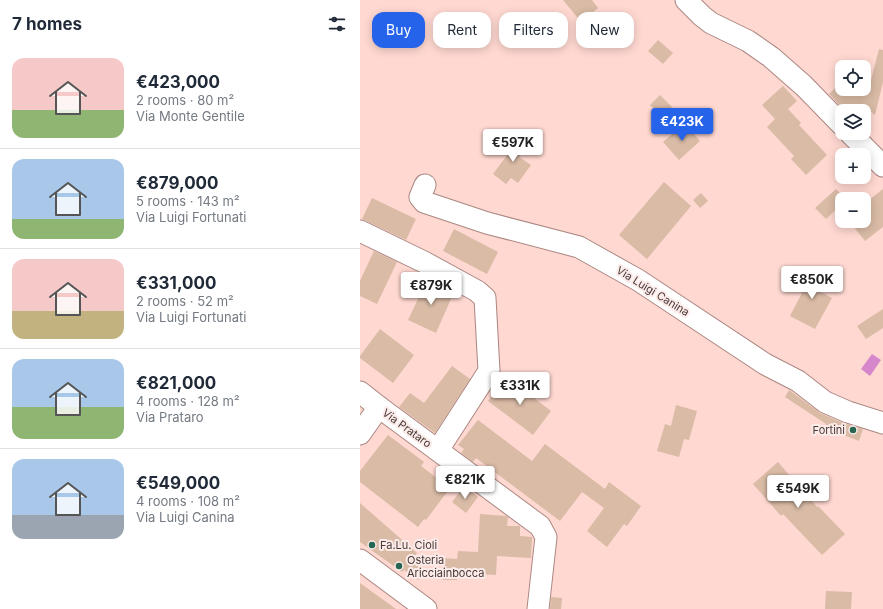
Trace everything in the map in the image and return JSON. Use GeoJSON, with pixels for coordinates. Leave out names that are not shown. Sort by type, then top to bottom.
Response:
{"type":"FeatureCollection","features":[{"type":"Feature","properties":{"kind":"street"},"geometry":{"type":"LineString","coordinates":[[686,0],[711,23],[748,41],[771,57],[804,86],[835,118]]}},
{"type":"Feature","properties":{"kind":"street"},"geometry":{"type":"LineString","coordinates":[[857,140],[883,166]]}},
{"type":"Feature","properties":{"kind":"street","name":"Via Luigi Canina"},"geometry":{"type":"LineString","coordinates":[[425,185],[420,197],[424,202],[487,223],[579,247],[638,280],[765,364],[798,381],[826,402],[848,412],[883,423]]}},
{"type":"Feature","properties":{"kind":"street"},"geometry":{"type":"LineString","coordinates":[[360,231],[424,262],[477,291],[485,298],[489,371],[438,450]]}},
{"type":"Feature","properties":{"kind":"street","name":"Via Prataro"},"geometry":{"type":"LineString","coordinates":[[360,392],[540,526],[546,537],[538,609]]}},
{"type":"Feature","properties":{"kind":"street"},"geometry":{"type":"LineString","coordinates":[[360,434],[379,407]]}},
{"type":"Feature","properties":{"kind":"street"},"geometry":{"type":"LineString","coordinates":[[360,560],[426,609]]}},
{"type":"Feature","properties":{"kind":"shaded area"},"geometry":{"type":"Polygon","coordinates":[[[872,354],[881,360],[870,376],[861,369],[872,354]]]}},
{"type":"Feature","properties":{"kind":"building"},"geometry":{"type":"Polygon","coordinates":[[[563,0],[592,0],[598,8],[593,12],[576,12],[576,16],[563,0]]]}},
{"type":"Feature","properties":{"kind":"building"},"geometry":{"type":"Polygon","coordinates":[[[658,40],[673,53],[663,64],[648,51],[658,40]]]}},
{"type":"Feature","properties":{"kind":"building"},"geometry":{"type":"Polygon","coordinates":[[[879,49],[883,50],[883,82],[875,115],[871,112],[871,104],[838,104],[829,94],[835,88],[835,96],[871,96],[871,80],[879,49]]]}},
{"type":"Feature","properties":{"kind":"building"},"geometry":{"type":"Polygon","coordinates":[[[783,86],[797,101],[788,109],[801,123],[799,125],[827,155],[806,175],[791,159],[794,156],[767,127],[775,119],[762,105],[783,86]]]}},
{"type":"Feature","properties":{"kind":"building"},"geometry":{"type":"Polygon","coordinates":[[[660,95],[672,107],[663,117],[650,105],[660,95]]]}},
{"type":"Feature","properties":{"kind":"building"},"geometry":{"type":"Polygon","coordinates":[[[687,126],[700,141],[679,160],[663,142],[677,130],[679,133],[687,126]]]}},
{"type":"Feature","properties":{"kind":"building"},"geometry":{"type":"Polygon","coordinates":[[[517,137],[528,145],[519,157],[531,165],[518,183],[511,178],[506,184],[493,174],[508,154],[505,153],[517,137]]]}},
{"type":"Feature","properties":{"kind":"building"},"geometry":{"type":"Polygon","coordinates":[[[664,182],[691,206],[647,259],[619,235],[664,182]]]}},
{"type":"Feature","properties":{"kind":"building"},"geometry":{"type":"Polygon","coordinates":[[[836,189],[839,192],[835,192],[835,211],[826,219],[815,208],[836,189]]]}},
{"type":"Feature","properties":{"kind":"building"},"geometry":{"type":"Polygon","coordinates":[[[883,189],[883,227],[865,241],[855,228],[871,228],[871,198],[883,189]]]}},
{"type":"Feature","properties":{"kind":"building"},"geometry":{"type":"Polygon","coordinates":[[[701,193],[708,201],[700,208],[693,200],[701,193]]]}},
{"type":"Feature","properties":{"kind":"building"},"geometry":{"type":"Polygon","coordinates":[[[372,198],[416,219],[406,240],[362,219],[372,198]]]}},
{"type":"Feature","properties":{"kind":"building"},"geometry":{"type":"Polygon","coordinates":[[[454,229],[498,252],[487,274],[443,251],[454,229]]]}},
{"type":"Feature","properties":{"kind":"building"},"geometry":{"type":"Polygon","coordinates":[[[374,251],[397,262],[377,304],[360,296],[360,281],[374,251]]]}},
{"type":"Feature","properties":{"kind":"building"},"geometry":{"type":"Polygon","coordinates":[[[816,267],[830,274],[821,292],[832,298],[815,329],[790,316],[802,293],[798,291],[805,278],[809,280],[816,267]]]}},
{"type":"Feature","properties":{"kind":"building"},"geometry":{"type":"Polygon","coordinates":[[[428,278],[454,292],[436,333],[408,320],[428,278]]]}},
{"type":"Feature","properties":{"kind":"building"},"geometry":{"type":"Polygon","coordinates":[[[883,309],[883,328],[866,339],[857,326],[883,309]]]}},
{"type":"Feature","properties":{"kind":"building"},"geometry":{"type":"Polygon","coordinates":[[[380,329],[414,355],[393,383],[360,358],[380,329]]]}},
{"type":"Feature","properties":{"kind":"building"},"geometry":{"type":"Polygon","coordinates":[[[452,366],[470,379],[435,433],[399,407],[410,393],[424,403],[452,366]]]}},
{"type":"Feature","properties":{"kind":"building"},"geometry":{"type":"Polygon","coordinates":[[[507,377],[551,411],[533,435],[488,401],[507,377]]]}},
{"type":"Feature","properties":{"kind":"building"},"geometry":{"type":"Polygon","coordinates":[[[789,390],[820,413],[843,423],[863,429],[859,441],[825,428],[826,424],[785,397],[789,390]]]}},
{"type":"Feature","properties":{"kind":"building"},"geometry":{"type":"Polygon","coordinates":[[[676,405],[697,411],[689,440],[684,439],[679,457],[657,451],[665,424],[671,426],[676,405]]]}},
{"type":"Feature","properties":{"kind":"building"},"geometry":{"type":"Polygon","coordinates":[[[478,420],[532,461],[545,444],[605,489],[609,482],[641,506],[627,526],[624,524],[607,547],[587,531],[604,508],[582,492],[560,521],[476,458],[473,462],[461,453],[464,449],[458,445],[478,420]]]}},
{"type":"Feature","properties":{"kind":"building"},"geometry":{"type":"Polygon","coordinates":[[[388,435],[424,462],[421,466],[450,488],[426,520],[424,519],[418,527],[360,482],[360,471],[388,435]]]}},
{"type":"Feature","properties":{"kind":"building"},"geometry":{"type":"Polygon","coordinates":[[[778,462],[817,507],[818,506],[845,534],[822,555],[783,514],[781,516],[753,484],[778,462]]]}},
{"type":"Feature","properties":{"kind":"building"},"geometry":{"type":"Polygon","coordinates":[[[464,486],[478,497],[466,513],[452,502],[464,486]]]}},
{"type":"Feature","properties":{"kind":"building"},"geometry":{"type":"Polygon","coordinates":[[[360,503],[417,553],[411,560],[425,570],[418,580],[404,570],[402,572],[360,542],[360,503]]]}},
{"type":"Feature","properties":{"kind":"building"},"geometry":{"type":"Polygon","coordinates":[[[480,514],[506,516],[508,517],[507,526],[520,526],[520,536],[532,537],[531,558],[497,556],[496,575],[457,573],[457,580],[443,580],[444,558],[457,559],[458,551],[478,552],[480,514]]]}},
{"type":"Feature","properties":{"kind":"building"},"geometry":{"type":"Polygon","coordinates":[[[360,583],[396,609],[360,609],[360,583]]]}},
{"type":"Feature","properties":{"kind":"building"},"geometry":{"type":"Polygon","coordinates":[[[826,591],[852,592],[851,609],[825,609],[826,591]]]}},
{"type":"Feature","properties":{"kind":"building"},"geometry":{"type":"Polygon","coordinates":[[[551,597],[562,598],[561,609],[550,609],[551,597]]]}},
{"type":"Feature","properties":{"kind":"place","name":"Fortini"},"geometry":{"type":"Point","coordinates":[853,430]}},
{"type":"Feature","properties":{"kind":"place","name":"Fa.Lu. Cioli"},"geometry":{"type":"Point","coordinates":[372,545]}},
{"type":"Feature","properties":{"kind":"place","name":"Osteria Aricciainbocca"},"geometry":{"type":"Point","coordinates":[399,566]}}]}
